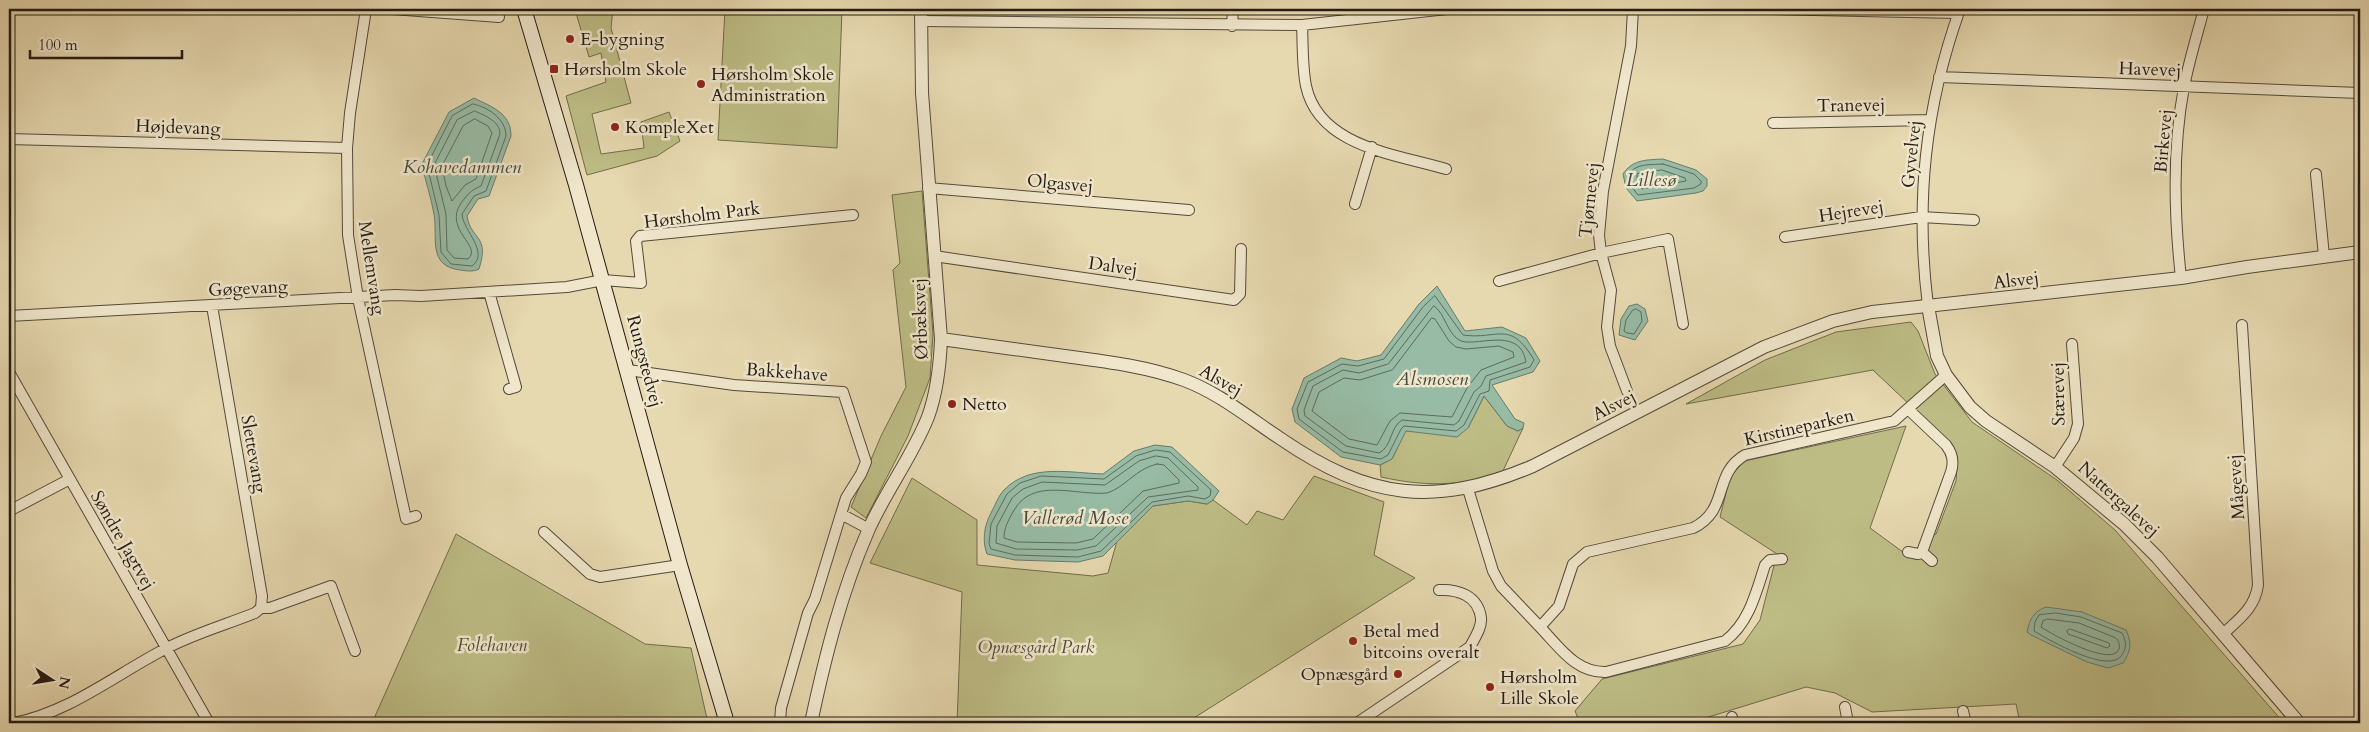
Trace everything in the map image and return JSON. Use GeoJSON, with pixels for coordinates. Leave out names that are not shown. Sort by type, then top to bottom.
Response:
{"type":"FeatureCollection","features":[{"type":"Feature","properties":{"kind":"main road","name":"Rungstedvej"},"geometry":{"type":"LineString","coordinates":[[524,9],[603,280],[680,565],[726,723]]}},
{"type":"Feature","properties":{"kind":"street","name":"Mellemvang"},"geometry":{"type":"LineString","coordinates":[[366,9],[350,113],[347,148],[346,201],[348,235],[358,298],[406,519],[416,516]]}},
{"type":"Feature","properties":{"kind":"street"},"geometry":{"type":"LineString","coordinates":[[392,9],[498,16]]}},
{"type":"Feature","properties":{"kind":"street"},"geometry":{"type":"LineString","coordinates":[[1232,26],[1233,9]]}},
{"type":"Feature","properties":{"kind":"street"},"geometry":{"type":"LineString","coordinates":[[921,15],[1232,26],[1302,25],[1420,10],[1447,9]]}},
{"type":"Feature","properties":{"kind":"street","name":"Tjørnevej"},"geometry":{"type":"LineString","coordinates":[[1628,391],[1610,346],[1608,327],[1611,290],[1601,253],[1599,234],[1603,191],[1631,46],[1633,9]]}},
{"type":"Feature","properties":{"kind":"street"},"geometry":{"type":"LineString","coordinates":[[1772,9],[1959,11]]}},
{"type":"Feature","properties":{"kind":"street","name":"Birkevej"},"geometry":{"type":"LineString","coordinates":[[2181,278],[2175,213],[2176,146],[2184,87],[2204,9]]}},
{"type":"Feature","properties":{"kind":"street","name":"Gyvelvej"},"geometry":{"type":"LineString","coordinates":[[1928,306],[1922,258],[1924,167],[1930,120],[1939,76],[1959,11]]}},
{"type":"Feature","properties":{"kind":"street","name":"Ørbæksvej"},"geometry":{"type":"LineString","coordinates":[[811,723],[836,615],[869,529],[912,452],[928,416],[938,378],[941,339],[922,93],[921,15]]}},
{"type":"Feature","properties":{"kind":"street"},"geometry":{"type":"LineString","coordinates":[[1302,25],[1306,87],[1316,110],[1323,120],[1342,136],[1372,148],[1446,169]]}},
{"type":"Feature","properties":{"kind":"street","name":"Havevej"},"geometry":{"type":"LineString","coordinates":[[1939,76],[2360,93]]}},
{"type":"Feature","properties":{"kind":"street","name":"Tranevej"},"geometry":{"type":"LineString","coordinates":[[1773,123],[1930,120]]}},
{"type":"Feature","properties":{"kind":"street","name":"Højdevang"},"geometry":{"type":"LineString","coordinates":[[9,138],[347,148]]}},
{"type":"Feature","properties":{"kind":"street"},"geometry":{"type":"LineString","coordinates":[[1355,204],[1372,148]]}},
{"type":"Feature","properties":{"kind":"street"},"geometry":{"type":"LineString","coordinates":[[2316,174],[2324,256]]}},
{"type":"Feature","properties":{"kind":"street","name":"Olgasvej"},"geometry":{"type":"LineString","coordinates":[[928,188],[1190,210]]}},
{"type":"Feature","properties":{"kind":"street","name":"Hørsholm Park"},"geometry":{"type":"LineString","coordinates":[[603,280],[641,284],[636,240],[640,236],[853,215]]}},
{"type":"Feature","properties":{"kind":"street","name":"Hejrevej"},"geometry":{"type":"LineString","coordinates":[[1785,237],[1922,217],[1974,220]]}},
{"type":"Feature","properties":{"kind":"street"},"geometry":{"type":"LineString","coordinates":[[1499,281],[1601,253],[1668,239],[1683,324]]}},
{"type":"Feature","properties":{"kind":"street","name":"Dalvej"},"geometry":{"type":"LineString","coordinates":[[934,256],[1234,300],[1240,294],[1241,249]]}},
{"type":"Feature","properties":{"kind":"street","name":"Alsvej"},"geometry":{"type":"LineString","coordinates":[[941,339],[1116,363],[1155,371],[1205,389],[1308,457],[1344,476],[1410,492],[1443,492],[1468,489],[1505,478],[1533,466],[1764,347],[1794,334],[1833,321],[1872,312],[1982,302],[2181,278],[2360,252]]}},
{"type":"Feature","properties":{"kind":"street","name":"Gøgevang"},"geometry":{"type":"LineString","coordinates":[[9,316],[489,292],[567,287],[603,280]]}},
{"type":"Feature","properties":{"kind":"street"},"geometry":{"type":"LineString","coordinates":[[489,292],[516,387],[509,389]]}},
{"type":"Feature","properties":{"kind":"street","name":"Slettevang"},"geometry":{"type":"LineString","coordinates":[[212,306],[262,596],[261,608]]}},
{"type":"Feature","properties":{"kind":"street","name":"Nattergalevej"},"geometry":{"type":"LineString","coordinates":[[1928,306],[1932,339],[1946,375],[1970,407],[1986,421],[2055,467],[2124,524],[2157,557],[2299,723]]}},
{"type":"Feature","properties":{"kind":"street","name":"Mågevej"},"geometry":{"type":"LineString","coordinates":[[2223,634],[2251,608],[2257,597],[2258,585],[2242,325]]}},
{"type":"Feature","properties":{"kind":"street","name":"Stærevej"},"geometry":{"type":"LineString","coordinates":[[2055,467],[2074,438],[2078,424],[2072,344]]}},
{"type":"Feature","properties":{"kind":"street","name":"Bakkehave"},"geometry":{"type":"LineString","coordinates":[[628,370],[734,385],[843,392],[866,462],[846,498],[815,599],[808,613],[781,708],[780,723]]}},
{"type":"Feature","properties":{"kind":"street","name":"Søndre Jagtvej"},"geometry":{"type":"LineString","coordinates":[[9,372],[209,723]]}},
{"type":"Feature","properties":{"kind":"street","name":"Kirstineparken"},"geometry":{"type":"LineString","coordinates":[[1540,627],[1559,606],[1570,571],[1582,556],[1593,550],[1693,528],[1703,523],[1717,505],[1725,475],[1739,458],[1745,455],[1894,422],[1946,375]]}},
{"type":"Feature","properties":{"kind":"street"},"geometry":{"type":"LineString","coordinates":[[1909,410],[1946,445],[1953,462],[1952,472],[1922,552]]}},
{"type":"Feature","properties":{"kind":"street"},"geometry":{"type":"LineString","coordinates":[[9,512],[70,479]]}},
{"type":"Feature","properties":{"kind":"street"},"geometry":{"type":"LineString","coordinates":[[1468,489],[1493,571],[1501,586],[1579,667],[1593,673],[1606,672],[1725,641],[1737,631],[1746,618],[1765,565],[1770,560],[1782,559]]}},
{"type":"Feature","properties":{"kind":"street"},"geometry":{"type":"LineString","coordinates":[[841,514],[869,529]]}},
{"type":"Feature","properties":{"kind":"street"},"geometry":{"type":"LineString","coordinates":[[544,532],[590,574],[600,577],[680,565]]}},
{"type":"Feature","properties":{"kind":"street"},"geometry":{"type":"LineString","coordinates":[[1908,552],[1918,554],[1922,552]]}},
{"type":"Feature","properties":{"kind":"street"},"geometry":{"type":"LineString","coordinates":[[1922,552],[1932,561]]}},
{"type":"Feature","properties":{"kind":"street"},"geometry":{"type":"LineString","coordinates":[[18,723],[47,714],[82,698],[166,648],[255,613],[261,608],[270,608],[331,586],[355,651]]}},
{"type":"Feature","properties":{"kind":"street"},"geometry":{"type":"LineString","coordinates":[[1357,723],[1470,647],[1478,632],[1481,618],[1475,603],[1466,594],[1454,589],[1439,590]]}},
{"type":"Feature","properties":{"kind":"street"},"geometry":{"type":"LineString","coordinates":[[1845,707],[1848,723]]}},
{"type":"Feature","properties":{"kind":"street"},"geometry":{"type":"LineString","coordinates":[[1963,711],[1966,723]]}},
{"type":"Feature","properties":{"kind":"green space"},"geometry":{"type":"Polygon","coordinates":[[[587,9],[613,9],[611,28],[631,103],[592,114],[601,154],[644,148],[641,122],[669,112],[680,141],[657,156],[587,175],[566,96],[606,82],[601,53],[589,57],[576,13],[587,9]]]}},
{"type":"Feature","properties":{"kind":"green space"},"geometry":{"type":"Polygon","coordinates":[[[725,9],[842,9],[837,148],[718,140],[725,9]]]}},
{"type":"Feature","properties":{"kind":"green space"},"geometry":{"type":"Polygon","coordinates":[[[922,191],[933,334],[930,378],[908,436],[866,518],[851,507],[881,436],[906,387],[893,270],[900,263],[892,195],[922,191]]]}},
{"type":"Feature","properties":{"kind":"green space"},"geometry":{"type":"Polygon","coordinates":[[[1911,322],[1918,331],[1935,374],[1972,422],[2057,480],[2115,530],[2284,723],[2020,723],[2016,704],[1872,712],[1835,693],[1806,687],[1689,723],[1580,723],[1575,711],[1602,679],[1743,644],[1760,620],[1777,554],[1720,517],[1730,477],[1744,461],[1906,426],[1870,528],[1907,555],[1929,554],[1928,547],[1932,536],[1936,534],[1956,481],[1957,466],[1949,442],[1873,370],[1686,404],[1765,360],[1836,332],[1911,322]]]}},
{"type":"Feature","properties":{"kind":"green space"},"geometry":{"type":"Polygon","coordinates":[[[1484,396],[1507,426],[1518,431],[1523,428],[1502,473],[1471,481],[1442,484],[1428,484],[1381,477],[1380,465],[1392,459],[1405,431],[1468,428],[1484,396]]]}},
{"type":"Feature","properties":{"kind":"green space","name":"Opnæsgård Park"},"geometry":{"type":"Polygon","coordinates":[[[1314,476],[1384,502],[1374,555],[1415,578],[1186,723],[957,723],[962,592],[870,563],[912,478],[977,520],[977,565],[1093,576],[1108,573],[1117,541],[1153,506],[1188,501],[1207,504],[1213,500],[1247,525],[1257,511],[1283,520],[1314,476]]]}},
{"type":"Feature","properties":{"kind":"green space","name":"Folehaven"},"geometry":{"type":"Polygon","coordinates":[[[456,534],[645,644],[691,648],[708,723],[372,723],[456,534]]]}},
{"type":"Feature","properties":{"kind":"water","name":"Kohavedammen"},"geometry":{"type":"Polygon","coordinates":[[[474,98],[494,108],[504,116],[508,122],[511,136],[489,196],[478,199],[467,216],[472,230],[481,243],[482,249],[479,269],[470,271],[450,267],[438,257],[435,241],[434,214],[422,164],[449,112],[474,98]]]}},
{"type":"Feature","properties":{"kind":"water","name":"Lillesø"},"geometry":{"type":"Polygon","coordinates":[[[1663,159],[1696,170],[1707,179],[1707,186],[1703,191],[1696,193],[1637,201],[1626,188],[1623,174],[1631,165],[1636,163],[1646,160],[1663,159]]]}},
{"type":"Feature","properties":{"kind":"water","name":"Alsmosen"},"geometry":{"type":"Polygon","coordinates":[[[1437,286],[1465,331],[1502,327],[1526,338],[1540,361],[1533,372],[1492,385],[1515,419],[1524,423],[1523,428],[1518,431],[1507,426],[1484,396],[1468,428],[1457,437],[1406,431],[1392,459],[1380,465],[1341,457],[1295,422],[1292,409],[1304,378],[1341,358],[1357,361],[1381,355],[1419,304],[1437,286]]]}},
{"type":"Feature","properties":{"kind":"water"},"geometry":{"type":"Polygon","coordinates":[[[1637,304],[1645,309],[1648,321],[1635,340],[1619,335],[1621,319],[1629,306],[1637,304]]]}},
{"type":"Feature","properties":{"kind":"water","name":"Vallerød Mose"},"geometry":{"type":"Polygon","coordinates":[[[1155,445],[1172,447],[1219,491],[1213,500],[1207,504],[1188,501],[1153,506],[1103,556],[1078,562],[1015,560],[987,554],[984,539],[985,528],[998,498],[1014,482],[1026,476],[1051,471],[1103,474],[1134,451],[1155,445]]]}},
{"type":"Feature","properties":{"kind":"water"},"geometry":{"type":"Polygon","coordinates":[[[2046,607],[2082,612],[2126,630],[2130,647],[2123,663],[2108,668],[2087,662],[2031,635],[2027,632],[2031,620],[2038,611],[2046,607]]]}},
{"type":"Feature","properties":{"kind":"place","name":"E-bygning"},"geometry":{"type":"Point","coordinates":[570,39]}},
{"type":"Feature","properties":{"kind":"place","name":"Hørsholm Skole"},"geometry":{"type":"Point","coordinates":[554,69]}},
{"type":"Feature","properties":{"kind":"place","name":"Hørsholm Skole Administration"},"geometry":{"type":"Point","coordinates":[701,84]}},
{"type":"Feature","properties":{"kind":"place","name":"KompleXet"},"geometry":{"type":"Point","coordinates":[615,127]}},
{"type":"Feature","properties":{"kind":"place","name":"Netto"},"geometry":{"type":"Point","coordinates":[952,404]}},
{"type":"Feature","properties":{"kind":"place","name":"Betal med bitcoins overalt"},"geometry":{"type":"Point","coordinates":[1353,641]}},
{"type":"Feature","properties":{"kind":"place","name":"Opnæsgård"},"geometry":{"type":"Point","coordinates":[1398,674]}},
{"type":"Feature","properties":{"kind":"place","name":"Hørsholm Lille Skole"},"geometry":{"type":"Point","coordinates":[1490,687]}}]}
